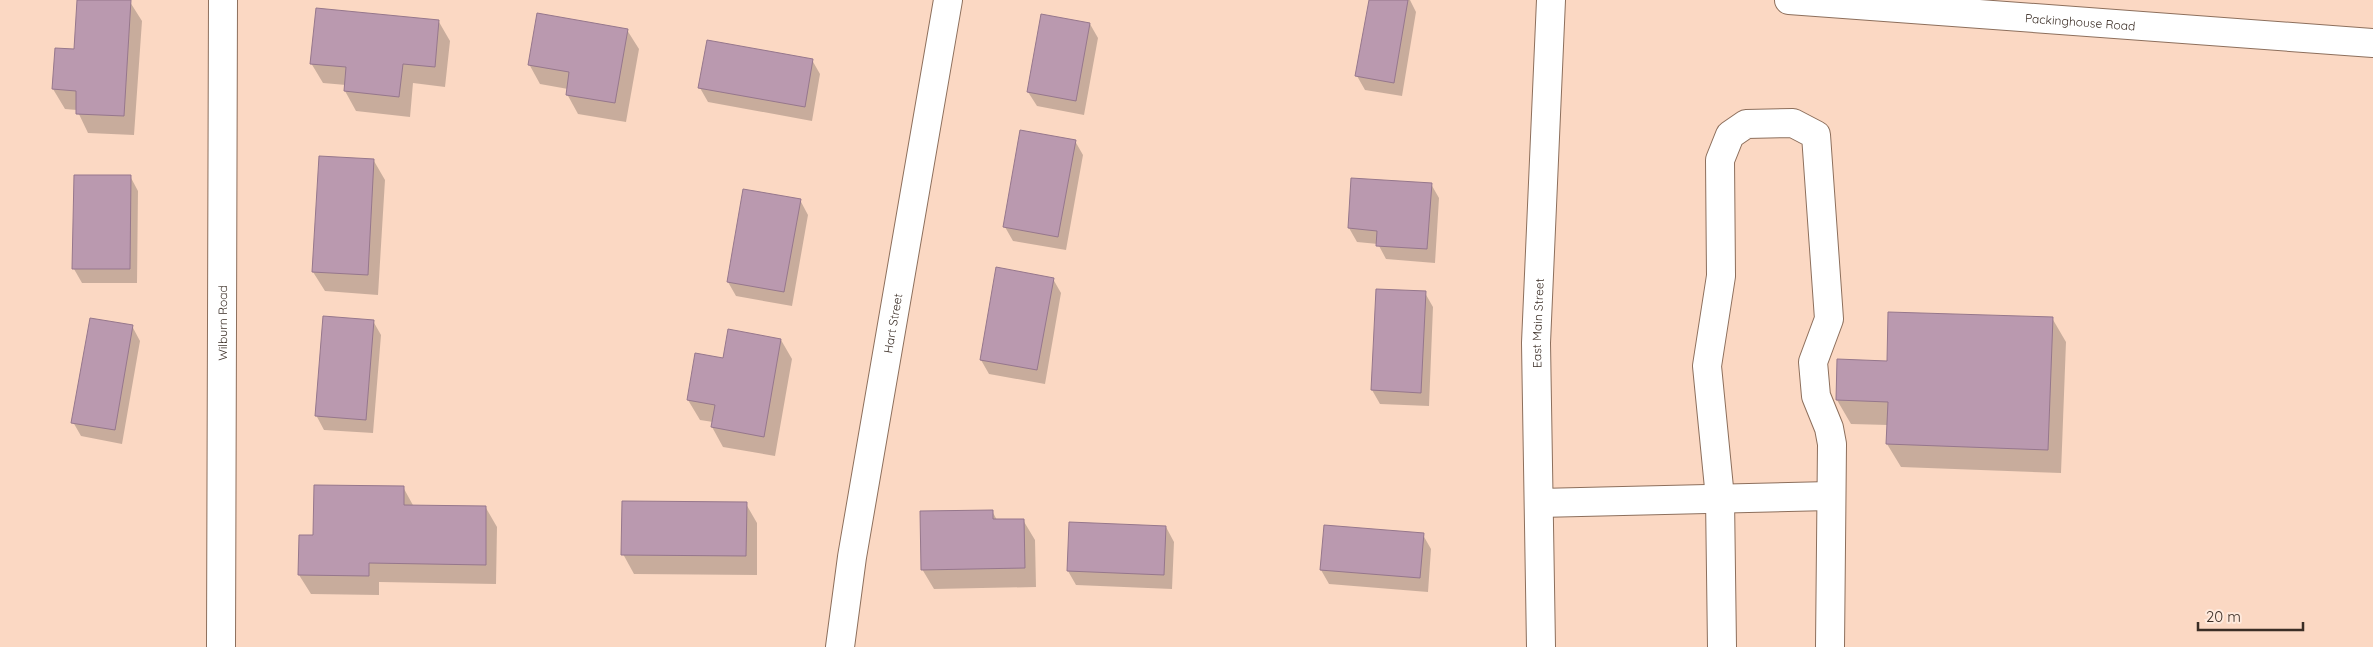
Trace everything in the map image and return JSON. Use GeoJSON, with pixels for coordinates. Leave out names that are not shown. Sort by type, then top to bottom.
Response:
{"type":"FeatureCollection","features":[{"type":"Feature","properties":{"kind":"street","name":"Wilburn Road"},"geometry":{"type":"LineString","coordinates":[[221,647],[224,0]]}},
{"type":"Feature","properties":{"kind":"street","name":"Hart Street"},"geometry":{"type":"LineString","coordinates":[[840,647],[852,557],[948,0]]}},
{"type":"Feature","properties":{"kind":"street","name":"East Main Street"},"geometry":{"type":"LineString","coordinates":[[1541,647],[1536,342],[1551,0]]}},
{"type":"Feature","properties":{"kind":"street","name":"Packinghouse Road"},"geometry":{"type":"LineString","coordinates":[[1790,0],[2373,43]]}},
{"type":"Feature","properties":{"kind":"street"},"geometry":{"type":"LineString","coordinates":[[1722,647],[1720,498],[1707,366],[1721,276],[1720,160],[1730,134],[1746,124],[1793,124],[1816,135],[1829,319],[1813,362],[1816,396],[1829,428],[1832,444],[1830,647]]}},
{"type":"Feature","properties":{"kind":"street"},"geometry":{"type":"LineString","coordinates":[[1538,503],[1830,496]]}},
{"type":"Feature","properties":{"kind":"building"},"geometry":{"type":"Polygon","coordinates":[[[77,0],[131,0],[124,116],[76,114],[76,91],[52,89],[55,48],[74,49],[77,0]]]}},
{"type":"Feature","properties":{"kind":"building"},"geometry":{"type":"Polygon","coordinates":[[[1369,0],[1408,0],[1394,83],[1355,76],[1369,0]]]}},
{"type":"Feature","properties":{"kind":"building"},"geometry":{"type":"Polygon","coordinates":[[[316,8],[439,20],[435,67],[403,64],[399,97],[344,91],[346,67],[310,64],[316,8]]]}},
{"type":"Feature","properties":{"kind":"building"},"geometry":{"type":"Polygon","coordinates":[[[537,13],[628,29],[615,103],[566,95],[569,72],[528,65],[537,13]]]}},
{"type":"Feature","properties":{"kind":"building"},"geometry":{"type":"Polygon","coordinates":[[[1041,14],[1090,23],[1076,101],[1027,92],[1041,14]]]}},
{"type":"Feature","properties":{"kind":"building"},"geometry":{"type":"Polygon","coordinates":[[[707,40],[813,59],[805,107],[698,88],[707,40]]]}},
{"type":"Feature","properties":{"kind":"building"},"geometry":{"type":"Polygon","coordinates":[[[1020,130],[1076,140],[1058,237],[1003,227],[1020,130]]]}},
{"type":"Feature","properties":{"kind":"building"},"geometry":{"type":"Polygon","coordinates":[[[319,156],[374,159],[368,275],[312,272],[319,156]]]}},
{"type":"Feature","properties":{"kind":"building"},"geometry":{"type":"Polygon","coordinates":[[[74,175],[131,175],[130,269],[72,269],[74,175]]]}},
{"type":"Feature","properties":{"kind":"building"},"geometry":{"type":"Polygon","coordinates":[[[1351,178],[1432,183],[1427,249],[1376,246],[1377,231],[1348,228],[1351,178]]]}},
{"type":"Feature","properties":{"kind":"building"},"geometry":{"type":"Polygon","coordinates":[[[743,189],[801,199],[784,292],[727,282],[743,189]]]}},
{"type":"Feature","properties":{"kind":"building"},"geometry":{"type":"Polygon","coordinates":[[[996,267],[1054,278],[1037,370],[980,360],[996,267]]]}},
{"type":"Feature","properties":{"kind":"building"},"geometry":{"type":"Polygon","coordinates":[[[1376,289],[1426,291],[1421,393],[1371,390],[1376,289]]]}},
{"type":"Feature","properties":{"kind":"building"},"geometry":{"type":"Polygon","coordinates":[[[1888,312],[2053,317],[2048,450],[1886,444],[1888,402],[1836,400],[1837,359],[1887,361],[1888,312]]]}},
{"type":"Feature","properties":{"kind":"building"},"geometry":{"type":"Polygon","coordinates":[[[323,316],[374,320],[366,420],[315,416],[323,316]]]}},
{"type":"Feature","properties":{"kind":"building"},"geometry":{"type":"Polygon","coordinates":[[[90,318],[133,325],[115,430],[71,423],[90,318]]]}},
{"type":"Feature","properties":{"kind":"building"},"geometry":{"type":"Polygon","coordinates":[[[728,329],[781,339],[764,437],[711,427],[715,405],[687,400],[695,353],[723,358],[728,329]]]}},
{"type":"Feature","properties":{"kind":"building"},"geometry":{"type":"Polygon","coordinates":[[[314,485],[404,486],[404,505],[486,506],[486,565],[369,563],[369,576],[298,575],[299,535],[313,535],[314,485]]]}},
{"type":"Feature","properties":{"kind":"building"},"geometry":{"type":"Polygon","coordinates":[[[622,501],[747,502],[746,556],[621,555],[622,501]]]}},
{"type":"Feature","properties":{"kind":"building"},"geometry":{"type":"Polygon","coordinates":[[[993,510],[993,519],[1024,519],[1025,568],[921,570],[920,511],[993,510]]]}},
{"type":"Feature","properties":{"kind":"building"},"geometry":{"type":"Polygon","coordinates":[[[1069,522],[1166,526],[1164,575],[1067,571],[1069,522]]]}},
{"type":"Feature","properties":{"kind":"building"},"geometry":{"type":"Polygon","coordinates":[[[1324,525],[1424,533],[1420,578],[1320,570],[1324,525]]]}}]}
